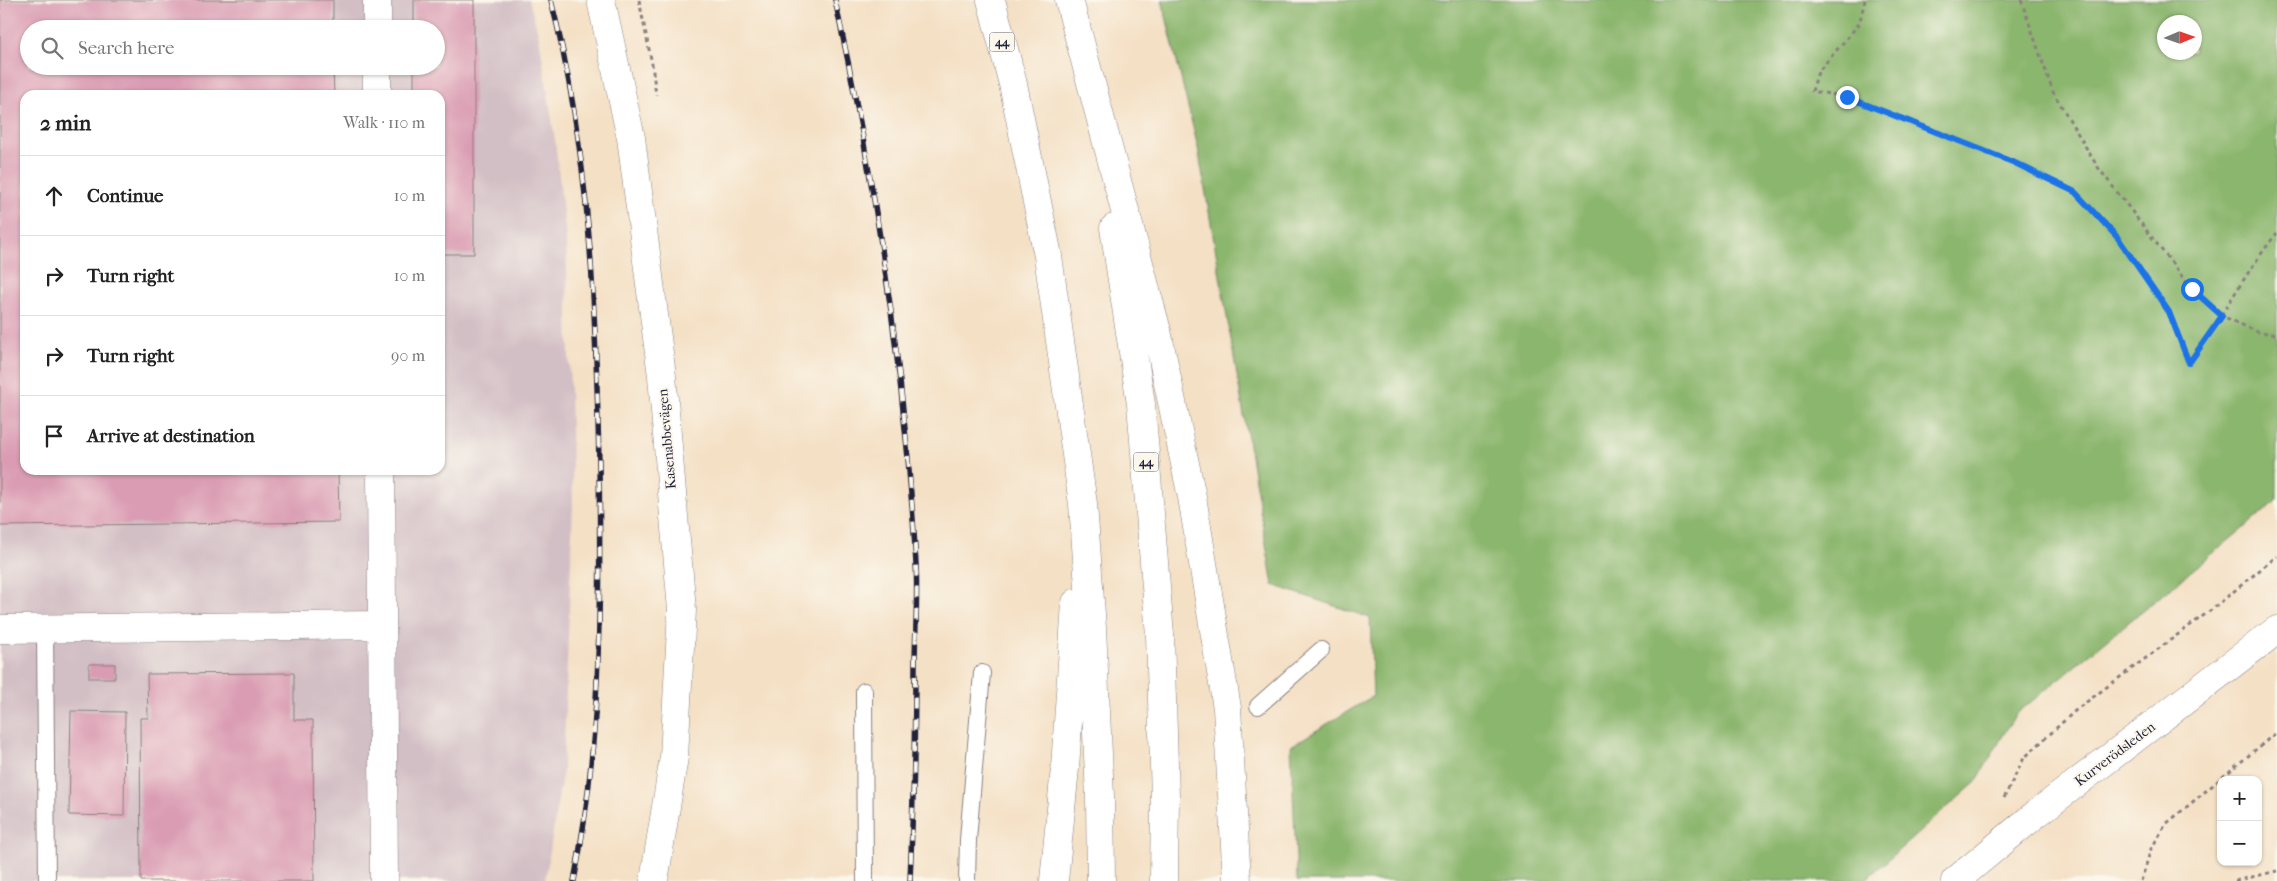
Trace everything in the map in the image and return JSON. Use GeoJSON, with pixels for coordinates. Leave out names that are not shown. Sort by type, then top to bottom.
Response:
{"type":"FeatureCollection","features":[{"type":"Feature","properties":{"kind":"main road"},"geometry":{"type":"LineString","coordinates":[[377,0],[377,20]]}},
{"type":"Feature","properties":{"kind":"main road","name":"Kasenabbevägen"},"geometry":{"type":"LineString","coordinates":[[601,0],[630,138],[655,319],[662,376],[682,610],[674,757],[654,881]]}},
{"type":"Feature","properties":{"kind":"main road","name":"44"},"geometry":{"type":"LineString","coordinates":[[991,0],[1013,84],[1048,256],[1083,504],[1092,628],[1099,777],[1101,881]]}},
{"type":"Feature","properties":{"kind":"main road","name":"44"},"geometry":{"type":"LineString","coordinates":[[1069,0],[1081,48],[1113,222],[1141,404],[1160,635],[1165,797],[1164,881]]}},
{"type":"Feature","properties":{"kind":"main road"},"geometry":{"type":"LineString","coordinates":[[1081,48],[1157,331],[1192,497],[1227,708],[1237,881]]}},
{"type":"Feature","properties":{"kind":"main road"},"geometry":{"type":"LineString","coordinates":[[377,75],[378,90]]}},
{"type":"Feature","properties":{"kind":"main road"},"geometry":{"type":"LineString","coordinates":[[381,475],[384,881]]}},
{"type":"Feature","properties":{"kind":"main road"},"geometry":{"type":"LineString","coordinates":[[1054,881],[1065,768],[1083,504]]}},
{"type":"Feature","properties":{"kind":"main road"},"geometry":{"type":"LineString","coordinates":[[0,629],[382,625]]}},
{"type":"Feature","properties":{"kind":"main road","name":"Kurverödsleden"},"geometry":{"type":"LineString","coordinates":[[1955,881],[2005,838],[2277,630]]}},
{"type":"Feature","properties":{"kind":"lane"},"geometry":{"type":"LineString","coordinates":[[45,629],[47,881]]}},
{"type":"Feature","properties":{"kind":"lane"},"geometry":{"type":"LineString","coordinates":[[1258,706],[1322,650]]}},
{"type":"Feature","properties":{"kind":"lane"},"geometry":{"type":"LineString","coordinates":[[967,881],[969,832],[982,674]]}},
{"type":"Feature","properties":{"kind":"lane"},"geometry":{"type":"LineString","coordinates":[[864,691],[865,881]]}},
{"type":"Feature","properties":{"kind":"path"},"geometry":{"type":"LineString","coordinates":[[1865,0],[1859,24],[1818,72],[1812,91],[1847,97],[1908,120],[2015,163],[2075,192],[2118,238],[2169,312],[2189,363],[2222,316],[2260,254],[2277,233]]}},
{"type":"Feature","properties":{"kind":"path"},"geometry":{"type":"LineString","coordinates":[[2021,0],[2053,92],[2097,166],[2192,289],[2222,316],[2258,332],[2277,334]]}},
{"type":"Feature","properties":{"kind":"path"},"geometry":{"type":"LineString","coordinates":[[2005,838],[2003,800],[2024,758],[2077,709],[2211,610],[2277,556]]}},
{"type":"Feature","properties":{"kind":"path"},"geometry":{"type":"LineString","coordinates":[[2141,881],[2151,849],[2166,824],[2277,732]]}},
{"type":"Feature","properties":{"kind":"path"},"geometry":{"type":"LineString","coordinates":[[2235,881],[2277,871]]}},
{"type":"Feature","properties":{"kind":"shaded area"},"geometry":{"type":"Polygon","coordinates":[[[0,0],[529,0],[539,36],[555,140],[566,239],[573,505],[563,769],[545,881],[0,881],[0,0]]]}},
{"type":"Feature","properties":{"kind":"green space"},"geometry":{"type":"Polygon","coordinates":[[[1162,0],[2277,0],[2277,501],[2015,715],[1976,782],[1864,881],[1297,881],[1291,746],[1373,696],[1370,618],[1273,585],[1198,148],[1162,0]]]}},
{"type":"Feature","properties":{"kind":"building"},"geometry":{"type":"Polygon","coordinates":[[[0,0],[333,0],[333,20],[20,20],[20,75],[333,75],[334,90],[20,90],[20,475],[338,475],[339,522],[0,526],[0,0]]]}},
{"type":"Feature","properties":{"kind":"building"},"geometry":{"type":"Polygon","coordinates":[[[414,0],[474,0],[474,254],[445,254],[445,90],[414,90],[414,75],[445,75],[445,20],[414,20],[414,0]]]}},
{"type":"Feature","properties":{"kind":"building"},"geometry":{"type":"Polygon","coordinates":[[[89,664],[115,664],[115,678],[89,678],[89,664]]]}},
{"type":"Feature","properties":{"kind":"building"},"geometry":{"type":"Polygon","coordinates":[[[294,673],[294,720],[313,720],[314,881],[141,881],[140,718],[148,718],[147,674],[294,673]]]}},
{"type":"Feature","properties":{"kind":"building"},"geometry":{"type":"Polygon","coordinates":[[[71,711],[125,712],[124,816],[69,815],[71,711]]]}},
{"type":"Feature","properties":{"kind":"railway"},"geometry":{"type":"LineString","coordinates":[[551,0],[575,115],[583,172],[593,289],[598,406],[600,568],[597,673],[590,778],[574,881]]}},
{"type":"Feature","properties":{"kind":"railway"},"geometry":{"type":"LineString","coordinates":[[835,0],[850,70],[887,280],[911,493],[917,590],[910,881]]}},
{"type":"Feature","properties":{"kind":"route"},"geometry":{"type":"LineString","coordinates":[[1847,97],[2015,163],[2075,192],[2118,238],[2169,312],[2189,363],[2222,316],[2192,289]]}}]}
